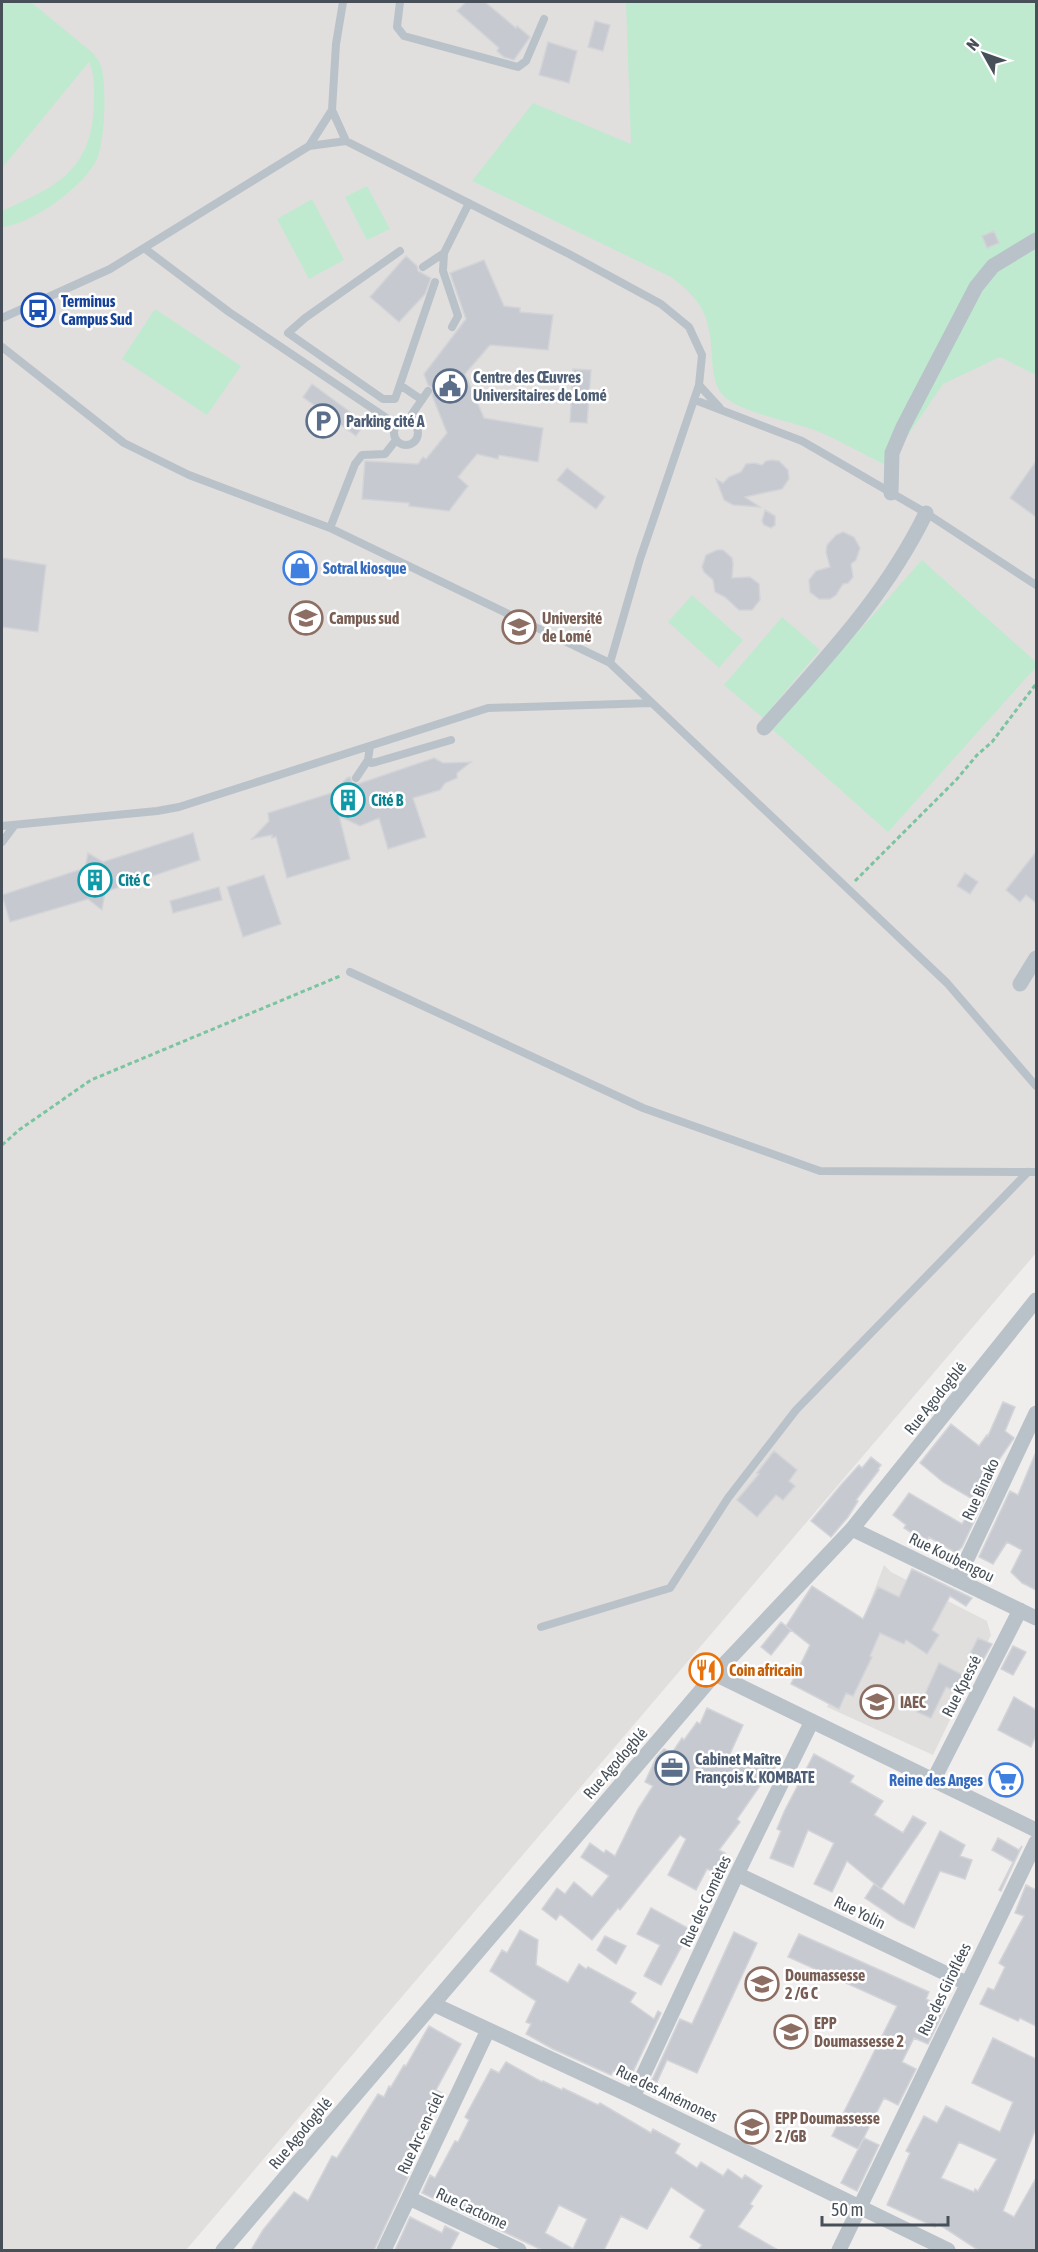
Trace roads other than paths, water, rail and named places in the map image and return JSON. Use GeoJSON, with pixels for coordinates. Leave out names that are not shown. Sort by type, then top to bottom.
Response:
{"type":"FeatureCollection","features":[{"type":"Feature","properties":{"kind":"street"},"geometry":{"type":"LineString","coordinates":[[891,493],[892,453],[903,427],[976,287],[993,266],[1036,240]]}},
{"type":"Feature","properties":{"kind":"street"},"geometry":{"type":"LineString","coordinates":[[764,728],[833,651],[881,591],[909,548],[926,513]]}},
{"type":"Feature","properties":{"kind":"street"},"geometry":{"type":"LineString","coordinates":[[1020,984],[1036,958]]}},
{"type":"Feature","properties":{"kind":"street","name":"Rue Agodogblé"},"geometry":{"type":"LineString","coordinates":[[223,2250],[715,1674],[852,1529],[1036,1300]]}},
{"type":"Feature","properties":{"kind":"street","name":"Rue Binako"},"geometry":{"type":"LineString","coordinates":[[957,1581],[1036,1413]]}},
{"type":"Feature","properties":{"kind":"street","name":"Rue Koubengou"},"geometry":{"type":"LineString","coordinates":[[852,1529],[1036,1618]]}},
{"type":"Feature","properties":{"kind":"street","name":"Rue Kpessé"},"geometry":{"type":"LineString","coordinates":[[934,1779],[1020,1610]]}},
{"type":"Feature","properties":{"kind":"street"},"geometry":{"type":"LineString","coordinates":[[715,1674],[1036,1830]]}},
{"type":"Feature","properties":{"kind":"street","name":"Rue des Comètes"},"geometry":{"type":"LineString","coordinates":[[633,2097],[737,1874],[812,1721]]}},
{"type":"Feature","properties":{"kind":"street","name":"Rue des Giroflées"},"geometry":{"type":"LineString","coordinates":[[839,2250],[1036,1842]]}},
{"type":"Feature","properties":{"kind":"street","name":"Rue Yolin"},"geometry":{"type":"LineString","coordinates":[[737,1874],[966,1983]]}},
{"type":"Feature","properties":{"kind":"street","name":"Rue des Anémones"},"geometry":{"type":"LineString","coordinates":[[433,2004],[633,2097],[948,2250]]}},
{"type":"Feature","properties":{"kind":"street","name":"Rue Arc-en-ciel"},"geometry":{"type":"LineString","coordinates":[[384,2250],[488,2030]]}},
{"type":"Feature","properties":{"kind":"street","name":"Rue Cactome"},"geometry":{"type":"LineString","coordinates":[[409,2198],[519,2250]]}},
{"type":"Feature","properties":{"kind":"lane"},"geometry":{"type":"LineString","coordinates":[[343,2],[336,44],[332,110],[346,141]]}},
{"type":"Feature","properties":{"kind":"lane"},"geometry":{"type":"LineString","coordinates":[[400,2],[397,27],[404,36],[518,67],[526,61],[544,19]]}},
{"type":"Feature","properties":{"kind":"lane"},"geometry":{"type":"LineString","coordinates":[[309,146],[332,110]]}},
{"type":"Feature","properties":{"kind":"lane"},"geometry":{"type":"LineString","coordinates":[[2,318],[110,269],[309,146],[346,141],[661,304],[689,327],[702,355],[699,385],[640,559],[610,663]]}},
{"type":"Feature","properties":{"kind":"lane"},"geometry":{"type":"LineString","coordinates":[[452,327],[458,316],[444,271],[444,254],[469,203]]}},
{"type":"Feature","properties":{"kind":"lane"},"geometry":{"type":"LineString","coordinates":[[144,248],[229,312],[397,425]]}},
{"type":"Feature","properties":{"kind":"lane"},"geometry":{"type":"LineString","coordinates":[[400,251],[304,318],[288,333],[383,399],[395,399],[435,282]]}},
{"type":"Feature","properties":{"kind":"lane"},"geometry":{"type":"LineString","coordinates":[[423,267],[444,254]]}},
{"type":"Feature","properties":{"kind":"lane"},"geometry":{"type":"LineString","coordinates":[[2,347],[124,443],[189,475],[330,528],[610,663],[947,983],[1036,1086]]}},
{"type":"Feature","properties":{"kind":"lane"},"geometry":{"type":"LineString","coordinates":[[400,384],[422,400]]}},
{"type":"Feature","properties":{"kind":"lane"},"geometry":{"type":"LineString","coordinates":[[699,385],[724,411]]}},
{"type":"Feature","properties":{"kind":"lane"},"geometry":{"type":"LineString","coordinates":[[396,440],[405,445],[415,441],[418,431],[412,422],[412,414],[428,391]]}},
{"type":"Feature","properties":{"kind":"lane"},"geometry":{"type":"LineString","coordinates":[[695,400],[802,441],[926,513],[1036,585]]}},
{"type":"Feature","properties":{"kind":"lane"},"geometry":{"type":"LineString","coordinates":[[330,528],[355,464],[362,455],[385,454],[396,440],[394,430],[397,425],[406,421],[412,422]]}},
{"type":"Feature","properties":{"kind":"lane"},"geometry":{"type":"LineString","coordinates":[[2,826],[157,812],[179,807],[488,708],[652,703]]}},
{"type":"Feature","properties":{"kind":"lane"},"geometry":{"type":"LineString","coordinates":[[368,760],[371,763],[376,762],[451,740]]}},
{"type":"Feature","properties":{"kind":"lane"},"geometry":{"type":"LineString","coordinates":[[356,778],[368,760],[370,746]]}},
{"type":"Feature","properties":{"kind":"lane"},"geometry":{"type":"LineString","coordinates":[[2,842],[14,826]]}},
{"type":"Feature","properties":{"kind":"lane"},"geometry":{"type":"LineString","coordinates":[[350,972],[643,1108],[820,1171],[1032,1172]]}},
{"type":"Feature","properties":{"kind":"lane"},"geometry":{"type":"LineString","coordinates":[[541,1627],[670,1588],[728,1498],[796,1410],[1032,1172]]}},
{"type":"Feature","properties":{"kind":"place","name":"Terminus Campus Sud"},"geometry":{"type":"Point","coordinates":[38,310]}},
{"type":"Feature","properties":{"kind":"place","name":"Centre des Œuvres Universitaires de Lomé"},"geometry":{"type":"Point","coordinates":[450,386]}},
{"type":"Feature","properties":{"kind":"place","name":"Parking cité A"},"geometry":{"type":"Point","coordinates":[323,421]}},
{"type":"Feature","properties":{"kind":"place","name":"Sotral kiosque"},"geometry":{"type":"Point","coordinates":[300,568]}},
{"type":"Feature","properties":{"kind":"place","name":"Campus sud"},"geometry":{"type":"Point","coordinates":[306,618]}},
{"type":"Feature","properties":{"kind":"place","name":"Université de Lomé"},"geometry":{"type":"Point","coordinates":[519,627]}},
{"type":"Feature","properties":{"kind":"place","name":"Cité B"},"geometry":{"type":"Point","coordinates":[348,800]}},
{"type":"Feature","properties":{"kind":"place","name":"Cité C"},"geometry":{"type":"Point","coordinates":[95,880]}},
{"type":"Feature","properties":{"kind":"place","name":"Coin africain"},"geometry":{"type":"Point","coordinates":[706,1670]}},
{"type":"Feature","properties":{"kind":"place","name":"IAEC"},"geometry":{"type":"Point","coordinates":[877,1702]}},
{"type":"Feature","properties":{"kind":"place","name":"Cabinet Maître François K. KOMBATE"},"geometry":{"type":"Point","coordinates":[672,1768]}},
{"type":"Feature","properties":{"kind":"place","name":"Reine des Anges"},"geometry":{"type":"Point","coordinates":[1006,1780]}},
{"type":"Feature","properties":{"kind":"place","name":"Doumassesse 2 /G C"},"geometry":{"type":"Point","coordinates":[762,1984]}},
{"type":"Feature","properties":{"kind":"place","name":"EPP Doumassesse 2"},"geometry":{"type":"Point","coordinates":[791,2032]}},
{"type":"Feature","properties":{"kind":"place","name":"EPP Doumassesse 2 /GB"},"geometry":{"type":"Point","coordinates":[752,2127]}}]}
